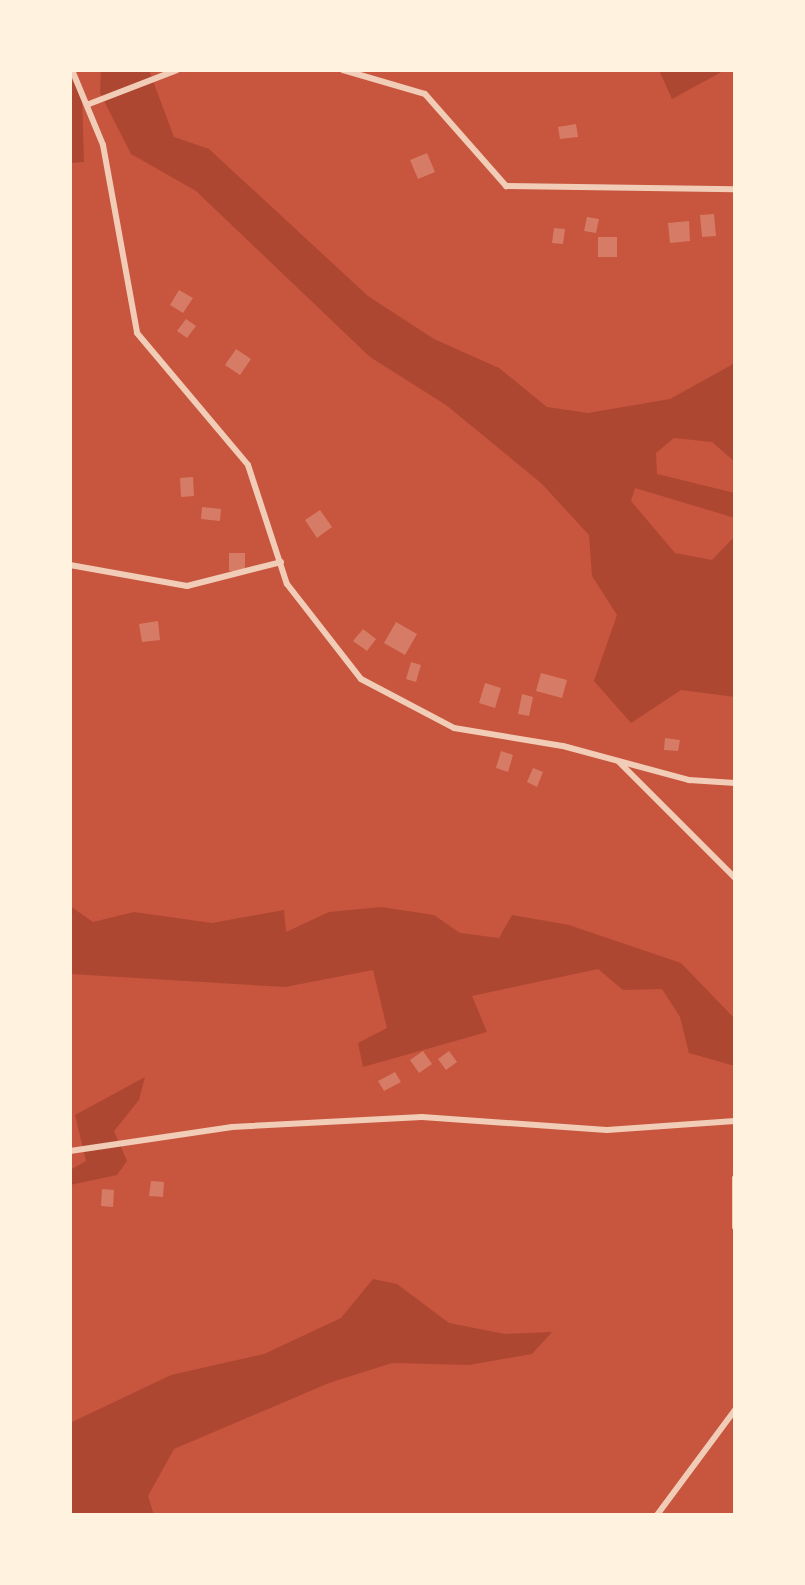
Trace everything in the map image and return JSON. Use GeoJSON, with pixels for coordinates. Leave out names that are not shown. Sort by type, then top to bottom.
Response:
{"type":"FeatureCollection","features":[{"type":"Feature","properties":{"kind":"street"},"geometry":{"type":"LineString","coordinates":[[72,70],[89,104],[103,145],[131,320],[248,465],[281,562],[304,613],[381,695],[454,728],[616,759],[689,780],[735,783]]}},
{"type":"Feature","properties":{"kind":"street"},"geometry":{"type":"LineString","coordinates":[[89,104],[177,70]]}},
{"type":"Feature","properties":{"kind":"street"},"geometry":{"type":"LineString","coordinates":[[343,70],[425,94],[506,186],[735,189]]}},
{"type":"Feature","properties":{"kind":"street"},"geometry":{"type":"LineString","coordinates":[[70,565],[187,586],[281,562]]}},
{"type":"Feature","properties":{"kind":"street"},"geometry":{"type":"LineString","coordinates":[[616,759],[735,878]]}},
{"type":"Feature","properties":{"kind":"street"},"geometry":{"type":"LineString","coordinates":[[70,1151],[232,1127],[422,1117],[607,1130],[735,1121]]}},
{"type":"Feature","properties":{"kind":"street"},"geometry":{"type":"LineString","coordinates":[[735,1178],[735,1227]]}},
{"type":"Feature","properties":{"kind":"street"},"geometry":{"type":"LineString","coordinates":[[657,1515],[735,1410]]}},
{"type":"Feature","properties":{"kind":"shaded area"},"geometry":{"type":"Polygon","coordinates":[[[101,70],[149,70],[174,137],[209,149],[368,296],[434,339],[499,368],[547,407],[588,413],[670,399],[735,363],[735,462],[712,442],[674,438],[656,453],[657,474],[735,493],[735,518],[635,488],[631,501],[675,553],[712,560],[735,536],[735,697],[681,690],[631,723],[594,681],[617,615],[592,576],[589,535],[541,483],[446,405],[370,357],[196,191],[131,154],[100,93],[101,70]]]}},
{"type":"Feature","properties":{"kind":"shaded area"},"geometry":{"type":"Polygon","coordinates":[[[659,70],[725,70],[672,99],[659,70]]]}},
{"type":"Feature","properties":{"kind":"shaded area"},"geometry":{"type":"Polygon","coordinates":[[[70,77],[82,96],[84,162],[70,163],[70,77]]]}},
{"type":"Feature","properties":{"kind":"shaded area"},"geometry":{"type":"Polygon","coordinates":[[[70,906],[93,922],[134,912],[212,923],[284,910],[286,932],[329,912],[381,907],[434,915],[460,933],[499,938],[512,915],[569,925],[681,963],[735,1019],[735,1066],[689,1053],[680,1017],[662,989],[623,990],[598,969],[472,996],[487,1032],[363,1067],[358,1043],[387,1028],[373,970],[285,987],[70,974],[70,906]]]}},
{"type":"Feature","properties":{"kind":"shaded area"},"geometry":{"type":"Polygon","coordinates":[[[145,1077],[139,1100],[114,1131],[127,1161],[117,1175],[70,1185],[70,1170],[86,1161],[75,1115],[145,1077]]]}},
{"type":"Feature","properties":{"kind":"shaded area"},"geometry":{"type":"Polygon","coordinates":[[[373,1279],[397,1284],[449,1323],[505,1334],[552,1332],[532,1354],[469,1365],[392,1363],[329,1383],[174,1449],[148,1496],[154,1515],[70,1515],[70,1423],[171,1375],[264,1354],[341,1318],[373,1279]]]}},
{"type":"Feature","properties":{"kind":"building"},"geometry":{"type":"Polygon","coordinates":[[[576,124],[578,137],[560,139],[558,127],[576,124]]]}},
{"type":"Feature","properties":{"kind":"building"},"geometry":{"type":"Polygon","coordinates":[[[427,153],[435,172],[418,179],[410,160],[427,153]]]}},
{"type":"Feature","properties":{"kind":"building"},"geometry":{"type":"Polygon","coordinates":[[[714,214],[716,236],[702,237],[700,215],[714,214]]]}},
{"type":"Feature","properties":{"kind":"building"},"geometry":{"type":"Polygon","coordinates":[[[587,217],[599,219],[596,233],[584,231],[587,217]]]}},
{"type":"Feature","properties":{"kind":"building"},"geometry":{"type":"Polygon","coordinates":[[[689,221],[690,241],[670,243],[668,223],[689,221]]]}},
{"type":"Feature","properties":{"kind":"building"},"geometry":{"type":"Polygon","coordinates":[[[554,228],[565,229],[563,244],[552,243],[554,228]]]}},
{"type":"Feature","properties":{"kind":"building"},"geometry":{"type":"Polygon","coordinates":[[[598,237],[617,237],[617,257],[598,257],[598,237]]]}},
{"type":"Feature","properties":{"kind":"building"},"geometry":{"type":"Polygon","coordinates":[[[179,290],[193,298],[183,313],[170,305],[179,290]]]}},
{"type":"Feature","properties":{"kind":"building"},"geometry":{"type":"Polygon","coordinates":[[[186,319],[196,326],[187,338],[177,331],[186,319]]]}},
{"type":"Feature","properties":{"kind":"building"},"geometry":{"type":"Polygon","coordinates":[[[236,349],[251,359],[240,375],[225,365],[236,349]]]}},
{"type":"Feature","properties":{"kind":"building"},"geometry":{"type":"Polygon","coordinates":[[[193,477],[194,496],[181,497],[180,478],[193,477]]]}},
{"type":"Feature","properties":{"kind":"building"},"geometry":{"type":"Polygon","coordinates":[[[202,507],[221,509],[220,521],[201,519],[202,507]]]}},
{"type":"Feature","properties":{"kind":"building"},"geometry":{"type":"Polygon","coordinates":[[[320,510],[332,527],[317,538],[305,520],[320,510]]]}},
{"type":"Feature","properties":{"kind":"building"},"geometry":{"type":"Polygon","coordinates":[[[229,553],[245,553],[245,571],[229,571],[229,553]]]}},
{"type":"Feature","properties":{"kind":"building"},"geometry":{"type":"Polygon","coordinates":[[[158,621],[160,640],[142,642],[139,624],[158,621]]]}},
{"type":"Feature","properties":{"kind":"building"},"geometry":{"type":"Polygon","coordinates":[[[396,622],[417,634],[405,655],[384,643],[396,622]]]}},
{"type":"Feature","properties":{"kind":"building"},"geometry":{"type":"Polygon","coordinates":[[[363,629],[376,639],[367,651],[353,641],[363,629]]]}},
{"type":"Feature","properties":{"kind":"building"},"geometry":{"type":"Polygon","coordinates":[[[411,662],[421,665],[416,682],[406,679],[411,662]]]}},
{"type":"Feature","properties":{"kind":"building"},"geometry":{"type":"Polygon","coordinates":[[[541,673],[567,680],[562,698],[536,691],[541,673]]]}},
{"type":"Feature","properties":{"kind":"building"},"geometry":{"type":"Polygon","coordinates":[[[485,683],[501,688],[495,708],[479,703],[485,683]]]}},
{"type":"Feature","properties":{"kind":"building"},"geometry":{"type":"Polygon","coordinates":[[[522,694],[533,697],[529,716],[518,714],[522,694]]]}},
{"type":"Feature","properties":{"kind":"building"},"geometry":{"type":"Polygon","coordinates":[[[665,738],[680,740],[678,751],[664,750],[665,738]]]}},
{"type":"Feature","properties":{"kind":"building"},"geometry":{"type":"Polygon","coordinates":[[[501,751],[513,755],[508,772],[496,768],[501,751]]]}},
{"type":"Feature","properties":{"kind":"building"},"geometry":{"type":"Polygon","coordinates":[[[533,768],[543,772],[537,787],[527,782],[533,768]]]}},
{"type":"Feature","properties":{"kind":"building"},"geometry":{"type":"Polygon","coordinates":[[[423,1051],[432,1064],[419,1073],[410,1060],[423,1051]]]}},
{"type":"Feature","properties":{"kind":"building"},"geometry":{"type":"Polygon","coordinates":[[[449,1051],[457,1062],[446,1070],[438,1059],[449,1051]]]}},
{"type":"Feature","properties":{"kind":"building"},"geometry":{"type":"Polygon","coordinates":[[[395,1072],[401,1082],[384,1091],[378,1081],[395,1072]]]}},
{"type":"Feature","properties":{"kind":"building"},"geometry":{"type":"Polygon","coordinates":[[[151,1181],[164,1182],[163,1197],[149,1196],[151,1181]]]}},
{"type":"Feature","properties":{"kind":"building"},"geometry":{"type":"Polygon","coordinates":[[[102,1189],[114,1190],[113,1207],[101,1206],[102,1189]]]}}]}
